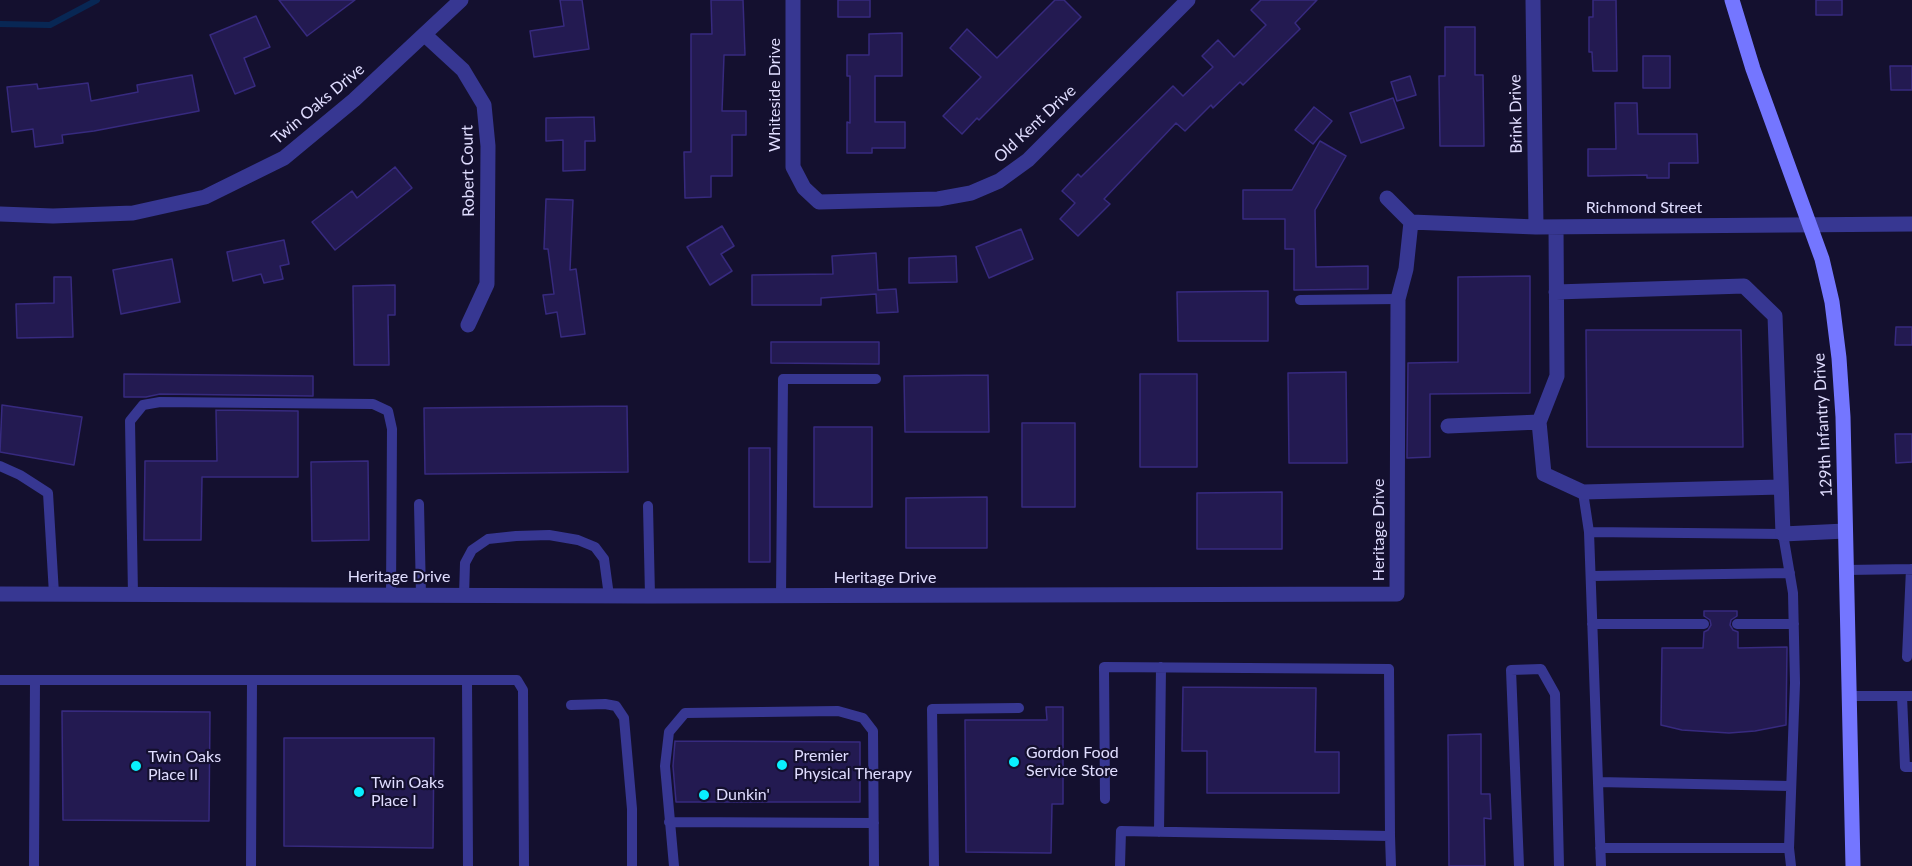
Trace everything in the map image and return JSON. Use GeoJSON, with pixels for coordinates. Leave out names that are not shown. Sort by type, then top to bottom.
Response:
{"type":"FeatureCollection","features":[{"type":"Feature","properties":{"kind":"street","name":"Twin Oaks Drive"},"geometry":{"type":"LineString","coordinates":[[0,214],[53,216],[133,213],[205,197],[284,158],[354,100],[461,0]]}},
{"type":"Feature","properties":{"kind":"street","name":"Whiteside Drive"},"geometry":{"type":"LineString","coordinates":[[793,0],[793,167],[804,188]]}},
{"type":"Feature","properties":{"kind":"street","name":"Old Kent Drive"},"geometry":{"type":"LineString","coordinates":[[804,188],[819,202],[938,199],[971,193],[999,181],[1028,160],[1188,0]]}},
{"type":"Feature","properties":{"kind":"street","name":"Brink Drive"},"geometry":{"type":"LineString","coordinates":[[1533,0],[1536,227]]}},
{"type":"Feature","properties":{"kind":"street","name":"129th Infantry Drive"},"geometry":{"type":"LineString","coordinates":[[1732,0],[1754,69],[1822,258],[1832,302],[1839,358],[1852,866]]}},
{"type":"Feature","properties":{"kind":"street","name":"Robert Court"},"geometry":{"type":"LineString","coordinates":[[425,35],[463,70],[484,105],[488,146],[488,284],[468,325]]}},
{"type":"Feature","properties":{"kind":"street"},"geometry":{"type":"LineString","coordinates":[[1387,198],[1411,222]]}},
{"type":"Feature","properties":{"kind":"street","name":"Richmond Street"},"geometry":{"type":"LineString","coordinates":[[1411,222],[1536,227],[1912,224]]}},
{"type":"Feature","properties":{"kind":"street","name":"Heritage Drive"},"geometry":{"type":"LineString","coordinates":[[0,594],[781,596],[1397,594],[1398,299],[1406,269],[1411,222]]}},
{"type":"Feature","properties":{"kind":"street"},"geometry":{"type":"LineString","coordinates":[[1556,227],[1557,376],[1539,422],[1544,474],[1583,492],[1781,487]]}},
{"type":"Feature","properties":{"kind":"street"},"geometry":{"type":"LineString","coordinates":[[1556,292],[1744,286],[1775,316],[1782,534],[1845,531]]}},
{"type":"Feature","properties":{"kind":"street"},"geometry":{"type":"LineString","coordinates":[[1448,426],[1539,422]]}},
{"type":"Feature","properties":{"kind":"lane"},"geometry":{"type":"LineString","coordinates":[[1300,300],[1398,299]]}},
{"type":"Feature","properties":{"kind":"lane"},"geometry":{"type":"LineString","coordinates":[[781,596],[783,379],[876,379]]}},
{"type":"Feature","properties":{"kind":"lane"},"geometry":{"type":"LineString","coordinates":[[133,595],[130,421],[143,405],[172,402],[374,404],[388,411],[392,429],[391,595]]}},
{"type":"Feature","properties":{"kind":"lane"},"geometry":{"type":"LineString","coordinates":[[0,466],[21,475],[48,494],[54,594]]}},
{"type":"Feature","properties":{"kind":"lane"},"geometry":{"type":"LineString","coordinates":[[1583,492],[1589,532],[1601,866]]}},
{"type":"Feature","properties":{"kind":"lane"},"geometry":{"type":"LineString","coordinates":[[419,504],[421,596]]}},
{"type":"Feature","properties":{"kind":"lane"},"geometry":{"type":"LineString","coordinates":[[648,506],[650,596]]}},
{"type":"Feature","properties":{"kind":"lane"},"geometry":{"type":"LineString","coordinates":[[1589,532],[1782,534],[1793,592],[1794,624],[1795,683],[1789,848],[1791,866]]}},
{"type":"Feature","properties":{"kind":"lane"},"geometry":{"type":"LineString","coordinates":[[464,596],[465,563],[472,550],[488,540],[549,535],[578,540],[595,547],[604,559],[609,596]]}},
{"type":"Feature","properties":{"kind":"lane"},"geometry":{"type":"LineString","coordinates":[[1846,570],[1912,569],[1907,657]]}},
{"type":"Feature","properties":{"kind":"lane"},"geometry":{"type":"LineString","coordinates":[[1590,576],[1790,573]]}},
{"type":"Feature","properties":{"kind":"lane"},"geometry":{"type":"LineString","coordinates":[[1592,624],[1704,624]]}},
{"type":"Feature","properties":{"kind":"lane"},"geometry":{"type":"LineString","coordinates":[[1737,624],[1794,624]]}},
{"type":"Feature","properties":{"kind":"lane"},"geometry":{"type":"LineString","coordinates":[[1105,799],[1104,667],[1389,669],[1391,866]]}},
{"type":"Feature","properties":{"kind":"lane"},"geometry":{"type":"LineString","coordinates":[[1159,832],[1161,667]]}},
{"type":"Feature","properties":{"kind":"lane"},"geometry":{"type":"LineString","coordinates":[[1519,866],[1511,670],[1541,669],[1555,694],[1559,866]]}},
{"type":"Feature","properties":{"kind":"lane"},"geometry":{"type":"LineString","coordinates":[[0,680],[518,680],[523,690],[524,866]]}},
{"type":"Feature","properties":{"kind":"lane"},"geometry":{"type":"LineString","coordinates":[[34,866],[35,680]]}},
{"type":"Feature","properties":{"kind":"lane"},"geometry":{"type":"LineString","coordinates":[[251,866],[252,680]]}},
{"type":"Feature","properties":{"kind":"lane"},"geometry":{"type":"LineString","coordinates":[[467,680],[468,866]]}},
{"type":"Feature","properties":{"kind":"lane"},"geometry":{"type":"LineString","coordinates":[[1849,696],[1907,696],[1905,767],[1912,767]]}},
{"type":"Feature","properties":{"kind":"lane"},"geometry":{"type":"LineString","coordinates":[[571,705],[616,706],[624,718],[632,809],[632,866]]}},
{"type":"Feature","properties":{"kind":"lane"},"geometry":{"type":"LineString","coordinates":[[934,866],[932,709],[1019,708]]}},
{"type":"Feature","properties":{"kind":"lane"},"geometry":{"type":"LineString","coordinates":[[674,866],[665,766],[669,732],[685,713],[838,711],[863,718],[873,731],[874,866]]}},
{"type":"Feature","properties":{"kind":"lane"},"geometry":{"type":"LineString","coordinates":[[1598,782],[1790,786]]}},
{"type":"Feature","properties":{"kind":"lane"},"geometry":{"type":"LineString","coordinates":[[669,822],[874,823]]}},
{"type":"Feature","properties":{"kind":"lane"},"geometry":{"type":"LineString","coordinates":[[1120,866],[1121,831],[1390,836]]}},
{"type":"Feature","properties":{"kind":"lane"},"geometry":{"type":"LineString","coordinates":[[1600,848],[1789,848]]}},
{"type":"Feature","properties":{"kind":"building"},"geometry":{"type":"Polygon","coordinates":[[[279,0],[355,0],[307,36],[279,0]]]}},
{"type":"Feature","properties":{"kind":"building"},"geometry":{"type":"Polygon","coordinates":[[[560,0],[582,0],[589,49],[534,57],[530,31],[564,26],[560,0]]]}},
{"type":"Feature","properties":{"kind":"building"},"geometry":{"type":"Polygon","coordinates":[[[711,0],[743,0],[745,55],[724,55],[722,111],[746,111],[746,135],[732,135],[732,176],[711,176],[711,197],[685,198],[684,152],[691,152],[691,34],[712,34],[711,0]]]}},
{"type":"Feature","properties":{"kind":"building"},"geometry":{"type":"Polygon","coordinates":[[[838,0],[870,0],[870,17],[838,17],[838,0]]]}},
{"type":"Feature","properties":{"kind":"building"},"geometry":{"type":"Polygon","coordinates":[[[1055,0],[1064,0],[1081,17],[979,120],[977,118],[962,134],[943,116],[981,77],[950,48],[967,29],[997,58],[1055,0]]]}},
{"type":"Feature","properties":{"kind":"building"},"geometry":{"type":"Polygon","coordinates":[[[1261,0],[1317,0],[1295,23],[1300,29],[1243,85],[1240,82],[1213,108],[1211,105],[1185,131],[1176,123],[1104,199],[1110,204],[1078,236],[1060,219],[1075,203],[1062,191],[1078,174],[1081,177],[1173,86],[1183,96],[1213,67],[1202,56],[1218,40],[1234,57],[1266,25],[1251,10],[1261,0]]]}},
{"type":"Feature","properties":{"kind":"building"},"geometry":{"type":"Polygon","coordinates":[[[1593,0],[1616,0],[1617,71],[1593,71],[1592,52],[1589,52],[1589,17],[1593,17],[1593,0]]]}},
{"type":"Feature","properties":{"kind":"building"},"geometry":{"type":"Polygon","coordinates":[[[1816,0],[1842,0],[1842,15],[1816,15],[1816,0]]]}},
{"type":"Feature","properties":{"kind":"building"},"geometry":{"type":"Polygon","coordinates":[[[256,16],[270,47],[244,58],[255,86],[235,94],[210,35],[256,16]]]}},
{"type":"Feature","properties":{"kind":"building"},"geometry":{"type":"Polygon","coordinates":[[[1445,27],[1475,27],[1475,75],[1483,75],[1484,146],[1440,146],[1439,76],[1445,76],[1445,27]]]}},
{"type":"Feature","properties":{"kind":"building"},"geometry":{"type":"Polygon","coordinates":[[[902,33],[902,76],[875,76],[875,122],[905,122],[905,148],[872,148],[872,153],[847,153],[847,122],[850,123],[850,76],[847,76],[847,55],[869,55],[869,34],[902,33]]]}},
{"type":"Feature","properties":{"kind":"building"},"geometry":{"type":"Polygon","coordinates":[[[1643,56],[1670,56],[1670,88],[1643,88],[1643,56]]]}},
{"type":"Feature","properties":{"kind":"building"},"geometry":{"type":"Polygon","coordinates":[[[1890,66],[1912,66],[1912,90],[1891,90],[1890,66]]]}},
{"type":"Feature","properties":{"kind":"building"},"geometry":{"type":"Polygon","coordinates":[[[192,75],[199,111],[62,135],[63,143],[35,147],[33,129],[12,132],[7,87],[37,84],[38,89],[88,83],[91,101],[138,92],[137,85],[192,75]]]}},
{"type":"Feature","properties":{"kind":"building"},"geometry":{"type":"Polygon","coordinates":[[[1410,76],[1416,95],[1397,101],[1391,82],[1410,76]]]}},
{"type":"Feature","properties":{"kind":"building"},"geometry":{"type":"Polygon","coordinates":[[[1393,98],[1404,128],[1361,143],[1350,113],[1393,98]]]}},
{"type":"Feature","properties":{"kind":"building"},"geometry":{"type":"Polygon","coordinates":[[[1615,103],[1637,103],[1638,134],[1697,134],[1698,163],[1669,163],[1669,178],[1647,178],[1647,175],[1588,176],[1588,149],[1616,149],[1615,103]]]}},
{"type":"Feature","properties":{"kind":"building"},"geometry":{"type":"Polygon","coordinates":[[[1314,107],[1332,121],[1313,144],[1295,130],[1314,107]]]}},
{"type":"Feature","properties":{"kind":"building"},"geometry":{"type":"Polygon","coordinates":[[[594,117],[595,141],[585,141],[585,170],[563,171],[563,140],[546,141],[546,118],[594,117]]]}},
{"type":"Feature","properties":{"kind":"building"},"geometry":{"type":"Polygon","coordinates":[[[1320,141],[1346,156],[1315,210],[1316,267],[1368,266],[1368,289],[1294,290],[1294,249],[1285,249],[1285,219],[1243,219],[1243,190],[1292,190],[1320,141]]]}},
{"type":"Feature","properties":{"kind":"building"},"geometry":{"type":"Polygon","coordinates":[[[395,167],[412,188],[335,250],[312,222],[352,191],[357,198],[395,167]]]}},
{"type":"Feature","properties":{"kind":"building"},"geometry":{"type":"Polygon","coordinates":[[[546,199],[573,200],[570,270],[576,269],[585,334],[561,337],[557,312],[546,314],[543,295],[554,294],[548,249],[544,249],[546,199]]]}},
{"type":"Feature","properties":{"kind":"building"},"geometry":{"type":"Polygon","coordinates":[[[722,226],[734,246],[721,254],[732,271],[710,285],[687,247],[722,226]]]}},
{"type":"Feature","properties":{"kind":"building"},"geometry":{"type":"Polygon","coordinates":[[[1021,229],[1033,259],[989,278],[976,247],[1021,229]]]}},
{"type":"Feature","properties":{"kind":"building"},"geometry":{"type":"Polygon","coordinates":[[[284,240],[289,264],[280,266],[283,279],[264,283],[261,274],[233,281],[227,252],[284,240]]]}},
{"type":"Feature","properties":{"kind":"building"},"geometry":{"type":"Polygon","coordinates":[[[876,253],[878,290],[896,289],[898,312],[877,313],[876,294],[821,298],[821,305],[752,305],[752,275],[833,274],[832,256],[876,253]]]}},
{"type":"Feature","properties":{"kind":"building"},"geometry":{"type":"Polygon","coordinates":[[[956,256],[957,282],[909,283],[909,258],[956,256]]]}},
{"type":"Feature","properties":{"kind":"building"},"geometry":{"type":"Polygon","coordinates":[[[172,259],[180,302],[121,314],[113,270],[172,259]]]}},
{"type":"Feature","properties":{"kind":"building"},"geometry":{"type":"Polygon","coordinates":[[[1530,276],[1530,393],[1430,394],[1430,457],[1407,458],[1408,363],[1458,362],[1458,277],[1530,276]]]}},
{"type":"Feature","properties":{"kind":"building"},"geometry":{"type":"Polygon","coordinates":[[[54,277],[71,277],[73,337],[17,338],[16,304],[54,303],[54,277]]]}},
{"type":"Feature","properties":{"kind":"building"},"geometry":{"type":"Polygon","coordinates":[[[395,285],[395,315],[388,315],[389,365],[354,365],[353,286],[395,285]]]}},
{"type":"Feature","properties":{"kind":"building"},"geometry":{"type":"Polygon","coordinates":[[[1268,291],[1268,341],[1178,341],[1177,292],[1268,291]]]}},
{"type":"Feature","properties":{"kind":"building"},"geometry":{"type":"Polygon","coordinates":[[[1896,327],[1912,327],[1912,345],[1895,345],[1896,327]]]}},
{"type":"Feature","properties":{"kind":"building"},"geometry":{"type":"Polygon","coordinates":[[[1586,330],[1741,330],[1743,447],[1587,447],[1586,330]]]}},
{"type":"Feature","properties":{"kind":"building"},"geometry":{"type":"Polygon","coordinates":[[[771,342],[879,342],[879,364],[771,363],[771,342]]]}},
{"type":"Feature","properties":{"kind":"building"},"geometry":{"type":"Polygon","coordinates":[[[1346,372],[1347,463],[1289,463],[1288,373],[1346,372]]]}},
{"type":"Feature","properties":{"kind":"building"},"geometry":{"type":"Polygon","coordinates":[[[124,374],[313,376],[313,396],[160,394],[146,397],[124,397],[124,374]]]}},
{"type":"Feature","properties":{"kind":"building"},"geometry":{"type":"Polygon","coordinates":[[[1140,374],[1197,374],[1197,467],[1140,467],[1140,374]]]}},
{"type":"Feature","properties":{"kind":"building"},"geometry":{"type":"Polygon","coordinates":[[[988,375],[989,432],[905,432],[904,376],[988,375]]]}},
{"type":"Feature","properties":{"kind":"building"},"geometry":{"type":"Polygon","coordinates":[[[2,405],[82,417],[74,465],[0,452],[2,405]]]}},
{"type":"Feature","properties":{"kind":"building"},"geometry":{"type":"Polygon","coordinates":[[[627,406],[628,472],[425,474],[424,408],[627,406]]]}},
{"type":"Feature","properties":{"kind":"building"},"geometry":{"type":"Polygon","coordinates":[[[216,410],[298,411],[298,477],[202,477],[201,540],[144,540],[145,461],[217,461],[216,410]]]}},
{"type":"Feature","properties":{"kind":"building"},"geometry":{"type":"Polygon","coordinates":[[[1022,423],[1075,423],[1075,507],[1022,507],[1022,423]]]}},
{"type":"Feature","properties":{"kind":"building"},"geometry":{"type":"Polygon","coordinates":[[[814,427],[872,427],[872,507],[814,507],[814,427]]]}},
{"type":"Feature","properties":{"kind":"building"},"geometry":{"type":"Polygon","coordinates":[[[1895,434],[1912,434],[1912,462],[1896,463],[1895,434]]]}},
{"type":"Feature","properties":{"kind":"building"},"geometry":{"type":"Polygon","coordinates":[[[749,448],[770,448],[770,562],[749,562],[749,448]]]}},
{"type":"Feature","properties":{"kind":"building"},"geometry":{"type":"Polygon","coordinates":[[[368,461],[369,540],[312,541],[311,462],[368,461]]]}},
{"type":"Feature","properties":{"kind":"building"},"geometry":{"type":"Polygon","coordinates":[[[1282,492],[1282,549],[1197,549],[1197,493],[1282,492]]]}},
{"type":"Feature","properties":{"kind":"building"},"geometry":{"type":"Polygon","coordinates":[[[987,497],[987,548],[906,548],[906,498],[987,497]]]}},
{"type":"Feature","properties":{"kind":"building"},"geometry":{"type":"Polygon","coordinates":[[[1704,611],[1737,611],[1737,616],[1731,620],[1730,625],[1738,632],[1738,648],[1787,647],[1786,725],[1729,733],[1682,730],[1661,725],[1662,648],[1703,648],[1704,632],[1711,625],[1710,620],[1704,616],[1704,611]]]}},
{"type":"Feature","properties":{"kind":"building"},"geometry":{"type":"Polygon","coordinates":[[[1183,687],[1316,688],[1315,752],[1339,752],[1339,793],[1207,793],[1207,751],[1182,751],[1183,687]]]}},
{"type":"Feature","properties":{"kind":"building","name":"Gordon Food Service Store"},"geometry":{"type":"Polygon","coordinates":[[[1046,707],[1063,707],[1063,804],[1052,804],[1051,853],[966,852],[965,720],[1047,720],[1046,707]]]}},
{"type":"Feature","properties":{"kind":"building","name":"Twin Oaks Place II"},"geometry":{"type":"Polygon","coordinates":[[[62,711],[210,712],[209,821],[63,820],[62,711]]]}},
{"type":"Feature","properties":{"kind":"building"},"geometry":{"type":"Polygon","coordinates":[[[1481,734],[1481,794],[1490,794],[1491,819],[1484,818],[1485,866],[1449,866],[1448,735],[1481,734]]]}},
{"type":"Feature","properties":{"kind":"building","name":"Twin Oaks Place I"},"geometry":{"type":"Polygon","coordinates":[[[284,738],[434,738],[433,848],[284,846],[284,738]]]}},
{"type":"Feature","properties":{"kind":"building"},"geometry":{"type":"Polygon","coordinates":[[[675,741],[860,742],[860,802],[676,802],[673,766],[675,741]]]}},
{"type":"Feature","properties":{"kind":"waterway"},"geometry":{"type":"LineString","coordinates":[[0,24],[50,25],[97,0]]}},
{"type":"Feature","properties":{"kind":"place","name":"Gordon Food Service Store"},"geometry":{"type":"Point","coordinates":[1014,762]}},
{"type":"Feature","properties":{"kind":"place","name":"Premier Physical Therapy"},"geometry":{"type":"Point","coordinates":[782,765]}},
{"type":"Feature","properties":{"kind":"place","name":"Twin Oaks Place II"},"geometry":{"type":"Point","coordinates":[136,766]}},
{"type":"Feature","properties":{"kind":"place","name":"Twin Oaks Place I"},"geometry":{"type":"Point","coordinates":[359,792]}},
{"type":"Feature","properties":{"kind":"place","name":"Dunkin'"},"geometry":{"type":"Point","coordinates":[704,795]}}]}
